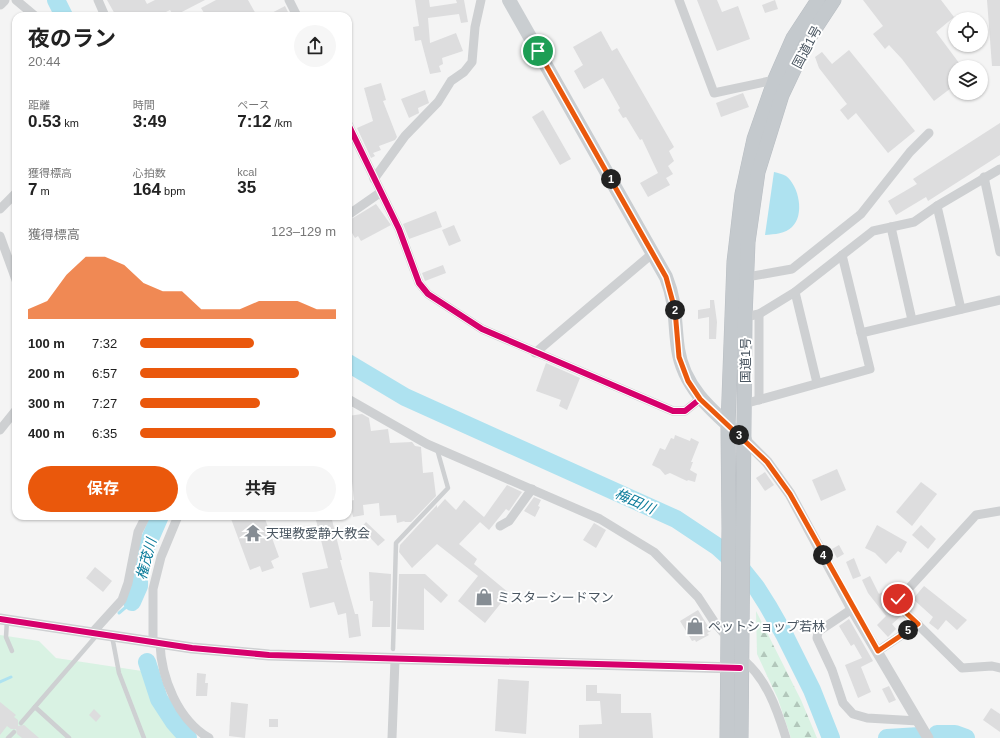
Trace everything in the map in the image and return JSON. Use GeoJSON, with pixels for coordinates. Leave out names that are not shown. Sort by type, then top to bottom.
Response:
{"type":"FeatureCollection","features":[{"type":"Feature","properties":{"kind":"highway","name":"国道1号"},"geometry":{"type":"LineString","coordinates":[[741,738],[737,659],[727,634],[730,528],[728,425],[734,262],[742,194],[754,139],[775,79],[793,38],[818,0]]}},
{"type":"Feature","properties":{"kind":"highway","name":"国道1号"},"geometry":{"type":"LineString","coordinates":[[727,738],[737,659],[744,543],[745,317],[748,242],[758,172],[782,95],[791,79],[809,38],[834,0]]}},
{"type":"Feature","properties":{"kind":"main road"},"geometry":{"type":"LineString","coordinates":[[509,0],[666,277],[673,298],[681,365],[688,381],[700,399],[745,440]]}},
{"type":"Feature","properties":{"kind":"street"},"geometry":{"type":"LineString","coordinates":[[0,4],[4,0]]}},
{"type":"Feature","properties":{"kind":"street"},"geometry":{"type":"LineString","coordinates":[[16,0],[30,12]]}},
{"type":"Feature","properties":{"kind":"street"},"geometry":{"type":"LineString","coordinates":[[98,0],[103,12]]}},
{"type":"Feature","properties":{"kind":"street"},"geometry":{"type":"LineString","coordinates":[[289,0],[295,12]]}},
{"type":"Feature","properties":{"kind":"street"},"geometry":{"type":"LineString","coordinates":[[374,179],[405,136],[438,102],[451,81],[464,72],[472,62],[475,27],[481,0]]}},
{"type":"Feature","properties":{"kind":"street"},"geometry":{"type":"LineString","coordinates":[[679,0],[714,92],[775,79],[791,79]]}},
{"type":"Feature","properties":{"kind":"street"},"geometry":{"type":"LineString","coordinates":[[352,132],[399,229],[419,283],[428,294],[482,330],[673,411],[685,411],[700,399]]}},
{"type":"Feature","properties":{"kind":"street"},"geometry":{"type":"LineString","coordinates":[[747,277],[792,269],[844,228],[861,214],[910,152],[929,133]]}},
{"type":"Feature","properties":{"kind":"street"},"geometry":{"type":"LineString","coordinates":[[745,317],[759,314],[795,292],[873,231],[914,222],[984,177],[1000,169]]}},
{"type":"Feature","properties":{"kind":"street"},"geometry":{"type":"LineString","coordinates":[[984,177],[1000,252]]}},
{"type":"Feature","properties":{"kind":"street"},"geometry":{"type":"LineString","coordinates":[[352,212],[381,192]]}},
{"type":"Feature","properties":{"kind":"street"},"geometry":{"type":"LineString","coordinates":[[0,209],[12,197]]}},
{"type":"Feature","properties":{"kind":"street"},"geometry":{"type":"LineString","coordinates":[[937,206],[960,309]]}},
{"type":"Feature","properties":{"kind":"street"},"geometry":{"type":"LineString","coordinates":[[891,227],[912,320]]}},
{"type":"Feature","properties":{"kind":"street"},"geometry":{"type":"LineString","coordinates":[[0,236],[12,269]]}},
{"type":"Feature","properties":{"kind":"street"},"geometry":{"type":"LineString","coordinates":[[535,353],[653,253]]}},
{"type":"Feature","properties":{"kind":"street"},"geometry":{"type":"LineString","coordinates":[[744,404],[870,369],[842,255]]}},
{"type":"Feature","properties":{"kind":"street"},"geometry":{"type":"LineString","coordinates":[[795,292],[817,383]]}},
{"type":"Feature","properties":{"kind":"street"},"geometry":{"type":"LineString","coordinates":[[861,333],[1000,300]]}},
{"type":"Feature","properties":{"kind":"street"},"geometry":{"type":"LineString","coordinates":[[759,314],[759,400]]}},
{"type":"Feature","properties":{"kind":"street"},"geometry":{"type":"LineString","coordinates":[[352,401],[436,448],[600,519],[654,552],[698,596],[715,623],[727,634]]}},
{"type":"Feature","properties":{"kind":"street"},"geometry":{"type":"LineString","coordinates":[[0,430],[12,415]]}},
{"type":"Feature","properties":{"kind":"street"},"geometry":{"type":"LineString","coordinates":[[745,440],[767,462],[790,494],[852,609],[928,738]]}},
{"type":"Feature","properties":{"kind":"street"},"geometry":{"type":"LineString","coordinates":[[500,526],[509,522],[532,489]]}},
{"type":"Feature","properties":{"kind":"street"},"geometry":{"type":"LineString","coordinates":[[1000,511],[976,515],[898,599],[901,608],[962,668],[992,666],[1000,668]]}},
{"type":"Feature","properties":{"kind":"street"},"geometry":{"type":"LineString","coordinates":[[95,633],[122,600],[128,583],[138,532],[144,520]]}},
{"type":"Feature","properties":{"kind":"street"},"geometry":{"type":"LineString","coordinates":[[176,520],[161,557],[153,589],[157,643],[173,696],[192,724],[210,738]]}},
{"type":"Feature","properties":{"kind":"street"},"geometry":{"type":"LineString","coordinates":[[852,609],[818,632],[817,638],[832,670],[843,703],[853,714],[867,718],[918,721]]}},
{"type":"Feature","properties":{"kind":"street"},"geometry":{"type":"LineString","coordinates":[[3,620],[157,643],[269,655],[394,654],[737,659],[754,670],[765,686],[786,738]]}},
{"type":"Feature","properties":{"kind":"street"},"geometry":{"type":"LineString","coordinates":[[878,651],[918,624]]}},
{"type":"Feature","properties":{"kind":"street"},"geometry":{"type":"LineString","coordinates":[[392,738],[394,654]]}},
{"type":"Feature","properties":{"kind":"lane"},"geometry":{"type":"LineString","coordinates":[[394,654],[396,542],[448,488],[436,448]]}},
{"type":"Feature","properties":{"kind":"lane"},"geometry":{"type":"LineString","coordinates":[[3,620],[6,637],[12,651]]}},
{"type":"Feature","properties":{"kind":"lane"},"geometry":{"type":"LineString","coordinates":[[21,723],[95,633]]}},
{"type":"Feature","properties":{"kind":"lane"},"geometry":{"type":"LineString","coordinates":[[112,636],[119,674],[144,738]]}},
{"type":"Feature","properties":{"kind":"lane"},"geometry":{"type":"LineString","coordinates":[[34,707],[69,738]]}},
{"type":"Feature","properties":{"kind":"lane"},"geometry":{"type":"LineString","coordinates":[[8,738],[14,732]]}},
{"type":"Feature","properties":{"kind":"green space"},"geometry":{"type":"Polygon","coordinates":[[[756,611],[801,700],[817,738],[791,738],[778,699],[757,654],[756,611]]]}},
{"type":"Feature","properties":{"kind":"green space"},"geometry":{"type":"Polygon","coordinates":[[[0,635],[39,641],[56,658],[142,671],[157,707],[166,722],[179,738],[0,738],[0,635]]]}},
{"type":"Feature","properties":{"kind":"water"},"geometry":{"type":"Polygon","coordinates":[[[774,172],[786,176],[794,186],[799,201],[798,215],[796,222],[786,231],[765,235],[774,172]]]}},
{"type":"Feature","properties":{"kind":"building"},"geometry":{"type":"Polygon","coordinates":[[[107,0],[145,0],[147,4],[155,0],[205,0],[182,12],[171,12],[170,10],[166,12],[114,12],[107,0]]]}},
{"type":"Feature","properties":{"kind":"building"},"geometry":{"type":"Polygon","coordinates":[[[216,0],[248,0],[255,12],[204,12],[201,8],[216,0]]]}},
{"type":"Feature","properties":{"kind":"building"},"geometry":{"type":"Polygon","coordinates":[[[415,0],[429,0],[430,7],[457,3],[456,0],[464,0],[468,22],[461,23],[459,14],[428,18],[430,43],[456,33],[463,51],[442,58],[443,64],[439,66],[441,72],[430,74],[421,40],[415,41],[413,27],[419,26],[415,0]]]}},
{"type":"Feature","properties":{"kind":"building"},"geometry":{"type":"Polygon","coordinates":[[[697,0],[717,0],[722,12],[738,6],[750,39],[717,51],[697,0]]]}},
{"type":"Feature","properties":{"kind":"building"},"geometry":{"type":"Polygon","coordinates":[[[775,0],[778,9],[765,13],[762,5],[775,0]]]}},
{"type":"Feature","properties":{"kind":"building"},"geometry":{"type":"Polygon","coordinates":[[[863,0],[941,0],[950,12],[948,12],[948,22],[936,32],[948,48],[948,52],[951,52],[957,60],[948,60],[948,90],[934,101],[902,59],[889,45],[885,49],[873,34],[883,26],[863,0]]]}},
{"type":"Feature","properties":{"kind":"building"},"geometry":{"type":"Polygon","coordinates":[[[987,0],[1000,0],[1000,66],[992,66],[987,0]]]}},
{"type":"Feature","properties":{"kind":"building"},"geometry":{"type":"Polygon","coordinates":[[[285,6],[288,12],[274,12],[285,6]]]}},
{"type":"Feature","properties":{"kind":"building"},"geometry":{"type":"Polygon","coordinates":[[[601,31],[612,51],[617,48],[674,147],[669,151],[674,161],[668,166],[673,174],[666,178],[670,185],[648,197],[640,183],[658,173],[642,139],[640,140],[626,117],[623,118],[618,110],[620,108],[603,78],[584,89],[574,71],[583,65],[573,47],[601,31]]]}},
{"type":"Feature","properties":{"kind":"building"},"geometry":{"type":"Polygon","coordinates":[[[849,50],[915,131],[888,153],[856,113],[848,120],[840,110],[847,104],[819,68],[815,57],[822,52],[832,64],[849,50]]]}},
{"type":"Feature","properties":{"kind":"building"},"geometry":{"type":"Polygon","coordinates":[[[381,83],[386,100],[383,101],[397,137],[395,140],[379,146],[381,150],[373,153],[375,156],[371,158],[357,128],[373,121],[364,88],[381,83]]]}},
{"type":"Feature","properties":{"kind":"building"},"geometry":{"type":"Polygon","coordinates":[[[425,90],[429,103],[418,108],[419,113],[409,118],[401,99],[425,90]]]}},
{"type":"Feature","properties":{"kind":"building"},"geometry":{"type":"Polygon","coordinates":[[[743,93],[749,107],[721,117],[716,103],[743,93]]]}},
{"type":"Feature","properties":{"kind":"building"},"geometry":{"type":"Polygon","coordinates":[[[543,110],[571,159],[560,165],[532,117],[543,110]]]}},
{"type":"Feature","properties":{"kind":"building"},"geometry":{"type":"Polygon","coordinates":[[[1000,123],[1000,155],[928,201],[926,197],[896,215],[888,201],[917,184],[913,179],[1000,123]]]}},
{"type":"Feature","properties":{"kind":"building"},"geometry":{"type":"Polygon","coordinates":[[[376,204],[391,225],[361,241],[358,236],[355,238],[352,233],[352,219],[376,204]]]}},
{"type":"Feature","properties":{"kind":"building"},"geometry":{"type":"Polygon","coordinates":[[[436,211],[442,227],[409,239],[403,224],[436,211]]]}},
{"type":"Feature","properties":{"kind":"building"},"geometry":{"type":"Polygon","coordinates":[[[454,225],[461,241],[449,246],[442,230],[454,225]]]}},
{"type":"Feature","properties":{"kind":"building"},"geometry":{"type":"Polygon","coordinates":[[[443,265],[446,273],[425,281],[422,273],[443,265]]]}},
{"type":"Feature","properties":{"kind":"building"},"geometry":{"type":"Polygon","coordinates":[[[710,300],[714,300],[717,322],[716,339],[709,339],[709,317],[698,319],[698,310],[710,308],[710,300]]]}},
{"type":"Feature","properties":{"kind":"building"},"geometry":{"type":"Polygon","coordinates":[[[546,363],[580,378],[567,410],[559,406],[561,400],[536,391],[546,363]]]}},
{"type":"Feature","properties":{"kind":"building"},"geometry":{"type":"Polygon","coordinates":[[[362,414],[369,418],[371,431],[388,429],[390,443],[412,442],[415,446],[421,447],[423,473],[433,472],[436,496],[411,522],[404,522],[405,521],[397,523],[396,515],[380,516],[379,503],[363,505],[364,515],[353,517],[352,415],[362,414]]]}},
{"type":"Feature","properties":{"kind":"building"},"geometry":{"type":"Polygon","coordinates":[[[675,435],[690,441],[691,438],[699,442],[691,462],[693,462],[690,470],[697,474],[695,482],[687,481],[670,473],[665,475],[660,469],[652,465],[660,448],[665,450],[671,438],[674,439],[675,435]]]}},
{"type":"Feature","properties":{"kind":"building"},"geometry":{"type":"Polygon","coordinates":[[[837,469],[846,490],[821,501],[812,480],[837,469]]]}},
{"type":"Feature","properties":{"kind":"building"},"geometry":{"type":"Polygon","coordinates":[[[765,472],[774,485],[765,491],[756,478],[765,472]]]}},
{"type":"Feature","properties":{"kind":"building"},"geometry":{"type":"Polygon","coordinates":[[[921,482],[937,494],[912,526],[896,512],[921,482]]]}},
{"type":"Feature","properties":{"kind":"building"},"geometry":{"type":"Polygon","coordinates":[[[507,485],[522,492],[509,511],[506,509],[489,530],[480,522],[459,544],[477,559],[474,564],[509,593],[485,623],[458,601],[478,576],[437,544],[412,568],[399,552],[400,545],[437,505],[437,508],[445,499],[456,510],[464,500],[484,517],[507,485]]]}},
{"type":"Feature","properties":{"kind":"building"},"geometry":{"type":"Polygon","coordinates":[[[534,497],[541,500],[538,506],[540,507],[535,517],[524,511],[534,497]]]}},
{"type":"Feature","properties":{"kind":"building","name":"天理教愛静大教会"},"geometry":{"type":"Polygon","coordinates":[[[231,520],[265,520],[279,557],[271,561],[274,568],[262,572],[260,566],[250,570],[231,520]]]}},
{"type":"Feature","properties":{"kind":"building"},"geometry":{"type":"Polygon","coordinates":[[[316,520],[332,520],[342,560],[340,560],[355,614],[358,614],[361,636],[349,638],[346,613],[338,615],[334,602],[310,608],[302,573],[328,568],[316,520]]]}},
{"type":"Feature","properties":{"kind":"building"},"geometry":{"type":"Polygon","coordinates":[[[366,522],[385,540],[378,546],[361,528],[366,522]]]}},
{"type":"Feature","properties":{"kind":"building"},"geometry":{"type":"Polygon","coordinates":[[[594,523],[606,530],[596,548],[583,540],[594,523]]]}},
{"type":"Feature","properties":{"kind":"building"},"geometry":{"type":"Polygon","coordinates":[[[877,525],[907,542],[901,553],[898,551],[886,564],[875,553],[865,548],[877,525]]]}},
{"type":"Feature","properties":{"kind":"building"},"geometry":{"type":"Polygon","coordinates":[[[921,525],[936,539],[928,549],[912,535],[921,525]]]}},
{"type":"Feature","properties":{"kind":"building"},"geometry":{"type":"Polygon","coordinates":[[[839,545],[844,554],[837,558],[832,549],[839,545]]]}},
{"type":"Feature","properties":{"kind":"building"},"geometry":{"type":"Polygon","coordinates":[[[854,558],[861,576],[853,579],[846,562],[854,558]]]}},
{"type":"Feature","properties":{"kind":"building"},"geometry":{"type":"Polygon","coordinates":[[[95,567],[112,581],[103,592],[86,578],[95,567]]]}},
{"type":"Feature","properties":{"kind":"building"},"geometry":{"type":"Polygon","coordinates":[[[369,572],[391,574],[390,627],[372,627],[373,601],[370,601],[369,572]]]}},
{"type":"Feature","properties":{"kind":"building"},"geometry":{"type":"Polygon","coordinates":[[[399,574],[425,574],[448,595],[441,603],[424,588],[424,630],[397,629],[399,574]]]}},
{"type":"Feature","properties":{"kind":"building"},"geometry":{"type":"Polygon","coordinates":[[[870,576],[879,594],[884,591],[901,616],[892,624],[896,629],[888,637],[877,625],[886,616],[868,593],[862,580],[870,576]]]}},
{"type":"Feature","properties":{"kind":"building"},"geometry":{"type":"Polygon","coordinates":[[[924,586],[967,620],[957,630],[946,620],[938,630],[929,623],[933,617],[913,599],[924,586]]]}},
{"type":"Feature","properties":{"kind":"building","name":"ペットショップ若林"},"geometry":{"type":"Polygon","coordinates":[[[698,610],[711,631],[707,633],[709,635],[696,642],[695,640],[692,641],[680,621],[698,610]]]}},
{"type":"Feature","properties":{"kind":"building"},"geometry":{"type":"Polygon","coordinates":[[[849,619],[873,661],[861,667],[871,692],[858,698],[845,665],[862,658],[854,644],[851,646],[839,626],[849,619]]]}},
{"type":"Feature","properties":{"kind":"building"},"geometry":{"type":"Polygon","coordinates":[[[197,673],[206,674],[205,683],[208,683],[207,696],[196,696],[197,673]]]}},
{"type":"Feature","properties":{"kind":"building"},"geometry":{"type":"Polygon","coordinates":[[[498,679],[529,681],[526,734],[495,731],[498,679]]]}},
{"type":"Feature","properties":{"kind":"building"},"geometry":{"type":"Polygon","coordinates":[[[586,685],[597,685],[597,693],[621,694],[621,713],[651,713],[653,738],[579,738],[579,725],[602,724],[600,701],[586,701],[586,685]]]}},
{"type":"Feature","properties":{"kind":"building"},"geometry":{"type":"Polygon","coordinates":[[[889,686],[896,700],[889,703],[882,689],[889,686]]]}},
{"type":"Feature","properties":{"kind":"building"},"geometry":{"type":"Polygon","coordinates":[[[0,702],[16,715],[14,717],[18,720],[18,726],[24,725],[39,738],[22,738],[17,734],[16,729],[11,729],[7,726],[0,735],[0,702]]]}},
{"type":"Feature","properties":{"kind":"building"},"geometry":{"type":"Polygon","coordinates":[[[231,702],[248,704],[245,738],[229,736],[231,702]]]}},
{"type":"Feature","properties":{"kind":"building"},"geometry":{"type":"Polygon","coordinates":[[[991,708],[1000,714],[1000,732],[983,720],[991,708]]]}},
{"type":"Feature","properties":{"kind":"building"},"geometry":{"type":"Polygon","coordinates":[[[94,709],[101,716],[96,722],[89,715],[94,709]]]}},
{"type":"Feature","properties":{"kind":"building"},"geometry":{"type":"Polygon","coordinates":[[[269,719],[278,719],[278,727],[269,727],[269,719]]]}},
{"type":"Feature","properties":{"kind":"waterway","name":"梅田川"},"geometry":{"type":"LineString","coordinates":[[56,0],[62,12]]}},
{"type":"Feature","properties":{"kind":"waterway","name":"梅田川"},"geometry":{"type":"LineString","coordinates":[[352,365],[405,397],[676,519],[718,547],[740,567],[756,587],[768,606],[812,690],[831,738]]}},
{"type":"Feature","properties":{"kind":"waterway","name":"権茂川"},"geometry":{"type":"LineString","coordinates":[[132,602],[139,586],[139,574],[146,548],[158,520]]}},
{"type":"Feature","properties":{"kind":"waterway"},"geometry":{"type":"LineString","coordinates":[[119,613],[132,602]]}},
{"type":"Feature","properties":{"kind":"waterway","name":"権茂川"},"geometry":{"type":"LineString","coordinates":[[147,662],[159,699],[174,722],[188,738]]}},
{"type":"Feature","properties":{"kind":"waterway"},"geometry":{"type":"LineString","coordinates":[[0,682],[11,677]]}},
{"type":"Feature","properties":{"kind":"waterway"},"geometry":{"type":"LineString","coordinates":[[937,734],[955,734],[966,738]]}},
{"type":"Feature","properties":{"kind":"waterway"},"geometry":{"type":"LineString","coordinates":[[887,738],[920,736]]}},
{"type":"Feature","properties":{"kind":"cycle path"},"geometry":{"type":"LineString","coordinates":[[352,132],[399,229],[419,283],[428,294],[482,329],[673,411],[685,411],[700,399]]}},
{"type":"Feature","properties":{"kind":"cycle path"},"geometry":{"type":"LineString","coordinates":[[0,619],[192,648],[269,655],[740,668]]}},
{"type":"Feature","properties":{"kind":"place","name":"天理教愛静大教会"},"geometry":{"type":"Point","coordinates":[253,533]}},
{"type":"Feature","properties":{"kind":"place","name":"ミスターシードマン"},"geometry":{"type":"Point","coordinates":[484,597]}},
{"type":"Feature","properties":{"kind":"place","name":"ペットショップ若林"},"geometry":{"type":"Point","coordinates":[695,626]}},
{"type":"Feature","properties":{"kind":"route"},"geometry":{"type":"LineString","coordinates":[[538,51],[666,277],[670,286],[675,310],[679,357],[688,381],[700,399],[762,456],[790,494],[852,609],[878,651],[918,624],[901,608],[898,599]]}}]}
